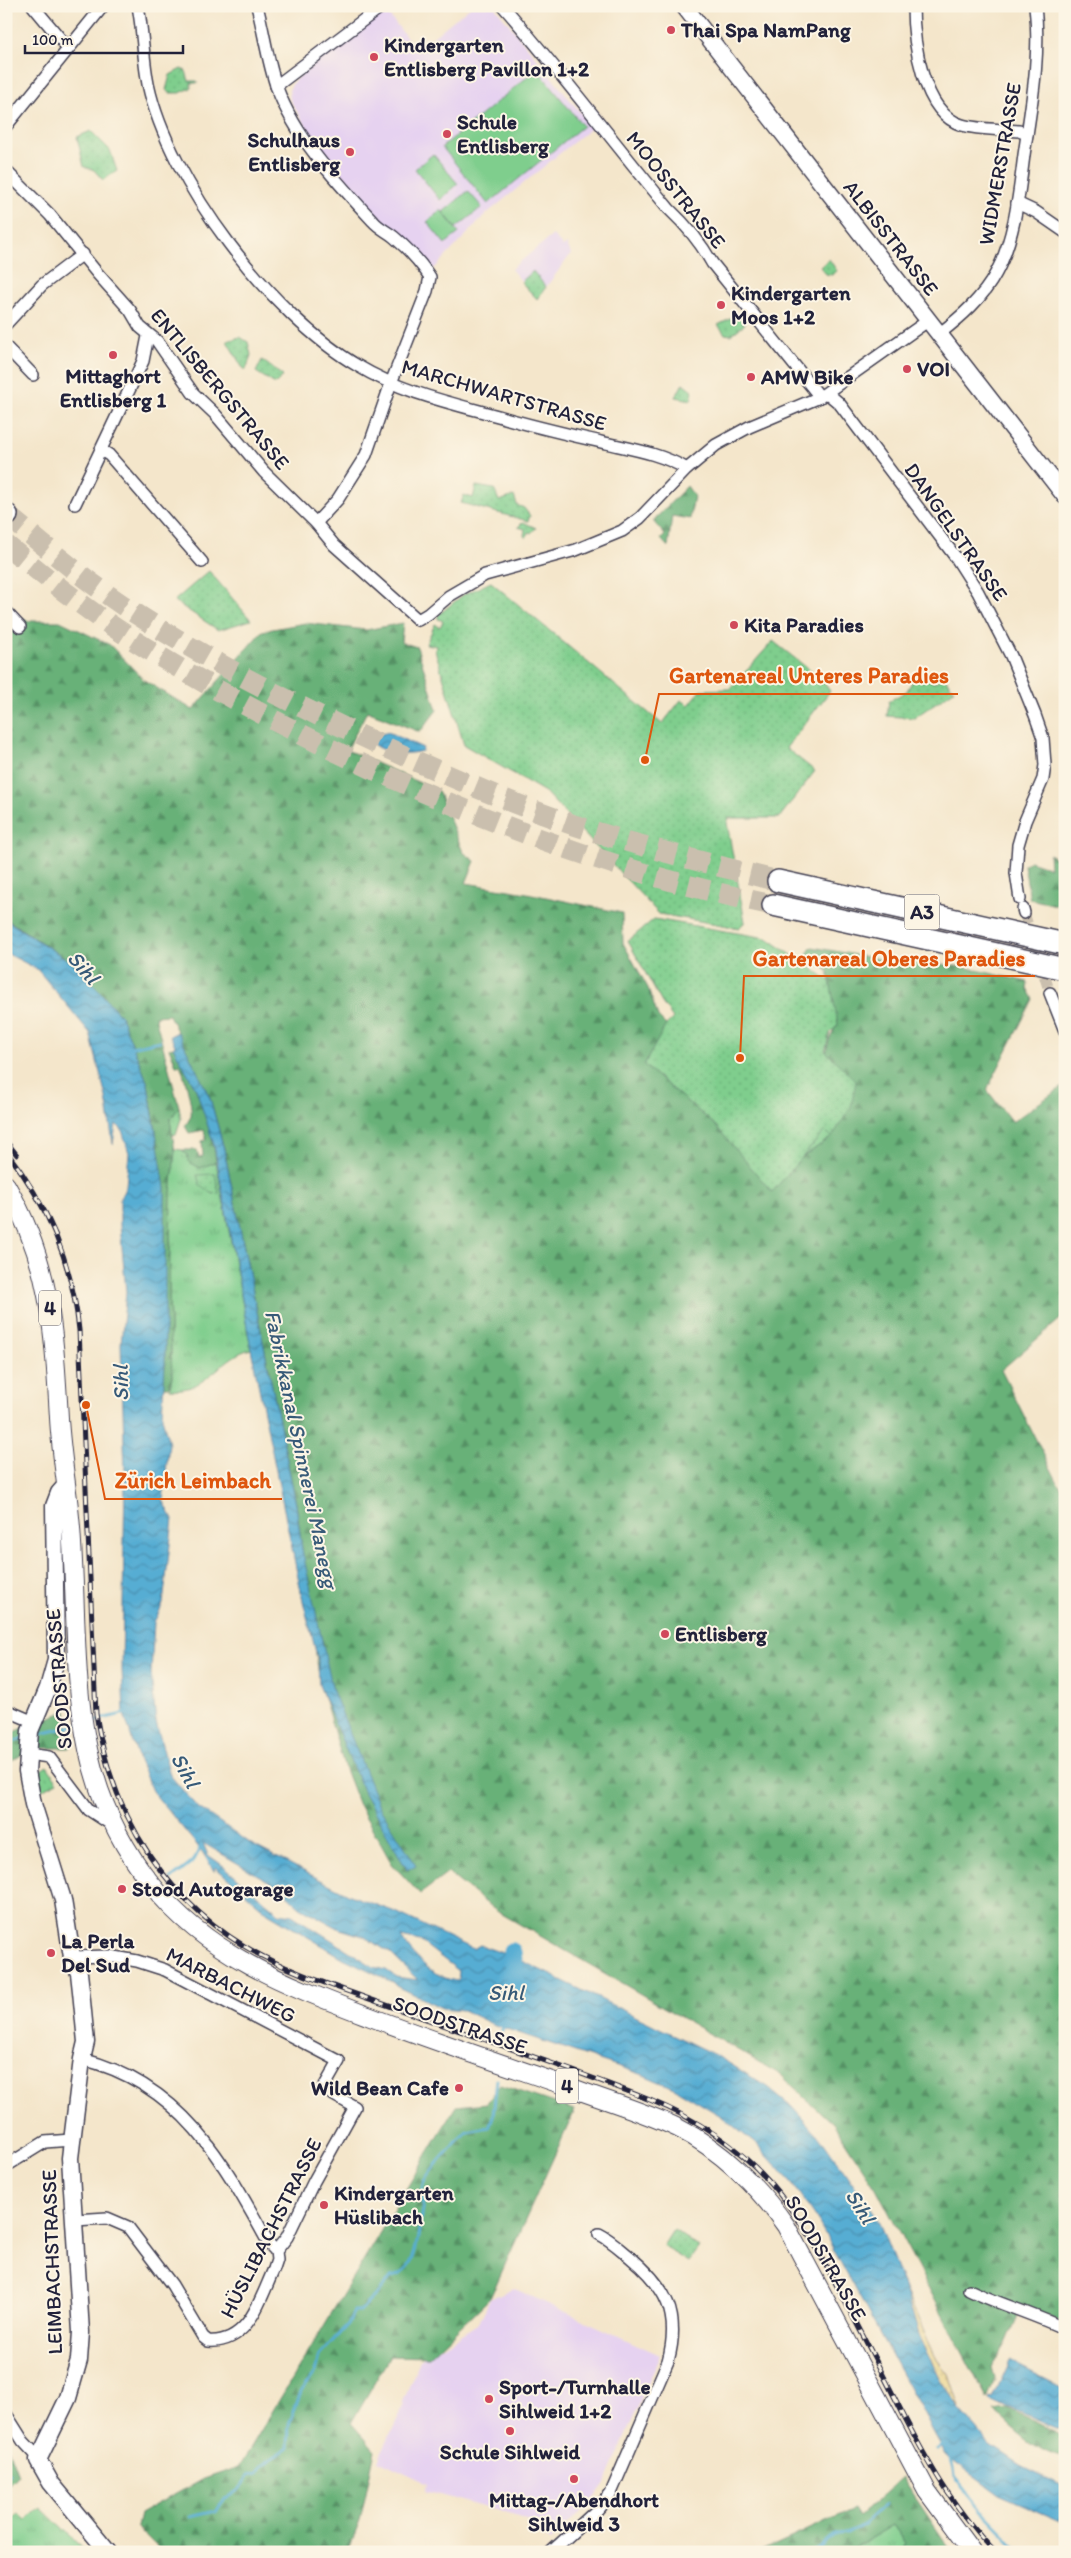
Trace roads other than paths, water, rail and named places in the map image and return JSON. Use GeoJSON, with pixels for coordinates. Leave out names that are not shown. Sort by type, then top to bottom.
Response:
{"type":"FeatureCollection","features":[{"type":"Feature","properties":{"kind":"highway","name":"A3"},"geometry":{"type":"LineString","coordinates":[[778,881],[1065,944]]}},
{"type":"Feature","properties":{"kind":"highway","name":"A3"},"geometry":{"type":"LineString","coordinates":[[773,905],[1065,968]]}},
{"type":"Feature","properties":{"kind":"main road","name":"4"},"geometry":{"type":"LineString","coordinates":[[6,1185],[26,1221],[39,1255],[46,1286],[52,1325],[66,1485]]}},
{"type":"Feature","properties":{"kind":"main road","name":"SOODSTRASSE"},"geometry":{"type":"LineString","coordinates":[[66,1485],[71,1528],[82,1721],[95,1776],[114,1827],[150,1883],[167,1903],[208,1939],[259,1971],[288,1986],[399,2028],[655,2117],[681,2129],[705,2144],[753,2186],[786,2226],[927,2491],[972,2552]]}},
{"type":"Feature","properties":{"kind":"street"},"geometry":{"type":"LineString","coordinates":[[33,6],[68,48]]}},
{"type":"Feature","properties":{"kind":"street"},"geometry":{"type":"LineString","coordinates":[[6,126],[103,6]]}},
{"type":"Feature","properties":{"kind":"street","name":"MARCHWARTSTRASSE"},"geometry":{"type":"LineString","coordinates":[[138,6],[148,85],[180,167],[209,216],[293,318],[357,366],[391,383],[442,401],[660,455],[687,469]]}},
{"type":"Feature","properties":{"kind":"street"},"geometry":{"type":"LineString","coordinates":[[257,6],[276,86],[296,124],[320,160],[381,230],[399,242],[430,277],[428,291],[391,383],[366,455],[338,499],[316,523]]}},
{"type":"Feature","properties":{"kind":"street"},"geometry":{"type":"LineString","coordinates":[[276,86],[382,6]]}},
{"type":"Feature","properties":{"kind":"street","name":"MOOSSTRASSE"},"geometry":{"type":"LineString","coordinates":[[503,6],[558,71],[566,84],[618,149],[669,209],[682,221],[712,263],[824,395]]}},
{"type":"Feature","properties":{"kind":"street","name":"ALBISSTRASSE"},"geometry":{"type":"LineString","coordinates":[[684,6],[1065,496]]}},
{"type":"Feature","properties":{"kind":"street"},"geometry":{"type":"LineString","coordinates":[[913,6],[914,42],[917,55],[932,98],[940,110],[949,119],[961,125],[1019,131],[1027,134]]}},
{"type":"Feature","properties":{"kind":"street","name":"WIDMERSTRASSE"},"geometry":{"type":"LineString","coordinates":[[939,334],[976,301],[994,278],[1003,260],[1017,203],[1035,84],[1035,6]]}},
{"type":"Feature","properties":{"kind":"street","name":"ENTLISBERGSTRASSE"},"geometry":{"type":"LineString","coordinates":[[6,171],[50,215],[130,310],[139,326],[148,336],[157,341],[193,393],[264,472],[316,523],[334,545],[418,620],[428,614],[448,596],[485,576],[576,550],[622,532],[640,518],[687,469]]}},
{"type":"Feature","properties":{"kind":"street"},"geometry":{"type":"LineString","coordinates":[[1017,203],[1036,212],[1065,232]]}},
{"type":"Feature","properties":{"kind":"street"},"geometry":{"type":"LineString","coordinates":[[6,324],[42,285],[83,254]]}},
{"type":"Feature","properties":{"kind":"street"},"geometry":{"type":"LineString","coordinates":[[687,469],[716,445],[749,427],[824,395],[929,320]]}},
{"type":"Feature","properties":{"kind":"street"},"geometry":{"type":"LineString","coordinates":[[75,504],[143,361],[148,336]]}},
{"type":"Feature","properties":{"kind":"street"},"geometry":{"type":"LineString","coordinates":[[6,347],[32,375]]}},
{"type":"Feature","properties":{"kind":"street","name":"DANGELSTRASSE"},"geometry":{"type":"LineString","coordinates":[[824,395],[840,403],[887,465],[890,473],[957,559],[978,592],[1011,656],[1034,713],[1043,738],[1045,765],[1042,779],[1033,798],[1018,845],[1016,873],[1022,907]]}},
{"type":"Feature","properties":{"kind":"street"},"geometry":{"type":"LineString","coordinates":[[101,450],[109,455],[202,562]]}},
{"type":"Feature","properties":{"kind":"street"},"geometry":{"type":"LineString","coordinates":[[6,612],[20,627]]}},
{"type":"Feature","properties":{"kind":"street"},"geometry":{"type":"LineString","coordinates":[[1050,993],[1065,1031]]}},
{"type":"Feature","properties":{"kind":"street","name":"LEIMBACHSTRASSE"},"geometry":{"type":"LineString","coordinates":[[39,2458],[68,2398],[79,2360],[81,2332],[70,2158],[82,2059],[86,2042],[79,1973],[72,1957],[64,1900],[32,1801],[27,1771],[30,1738],[56,1660],[54,1506],[59,1493],[66,1485]]}},
{"type":"Feature","properties":{"kind":"street"},"geometry":{"type":"LineString","coordinates":[[6,1710],[49,1757],[89,1810],[114,1827]]}},
{"type":"Feature","properties":{"kind":"street","name":"MARBACHWEG"},"geometry":{"type":"LineString","coordinates":[[72,1957],[116,1958],[137,1961],[191,1982],[339,2061]]}},
{"type":"Feature","properties":{"kind":"street"},"geometry":{"type":"LineString","coordinates":[[82,2059],[107,2066],[132,2078],[179,2110],[214,2150],[269,2244],[276,2251]]}},
{"type":"Feature","properties":{"kind":"street","name":"HÜSLIBACHSTRASSE"},"geometry":{"type":"LineString","coordinates":[[75,2220],[107,2218],[128,2227],[172,2285],[203,2336],[208,2341],[223,2341],[245,2328],[274,2269],[276,2251],[287,2237],[314,2180],[355,2107],[323,2089],[339,2061]]}},
{"type":"Feature","properties":{"kind":"street"},"geometry":{"type":"LineString","coordinates":[[6,2166],[45,2142],[71,2140]]}},
{"type":"Feature","properties":{"kind":"street"},"geometry":{"type":"LineString","coordinates":[[551,2552],[597,2510],[611,2493],[668,2361],[673,2341],[672,2316],[667,2300],[658,2285],[634,2260],[599,2234]]}},
{"type":"Feature","properties":{"kind":"street"},"geometry":{"type":"LineString","coordinates":[[969,2290],[990,2300],[1040,2316],[1065,2329]]}},
{"type":"Feature","properties":{"kind":"street"},"geometry":{"type":"LineString","coordinates":[[6,2414],[23,2441],[39,2458],[39,2466],[44,2473],[108,2552]]}},
{"type":"Feature","properties":{"kind":"water"},"geometry":{"type":"Polygon","coordinates":[[[388,732],[423,748],[422,751],[410,753],[390,752],[373,744],[379,735],[388,732]]]}},
{"type":"Feature","properties":{"kind":"water","name":"Sihl"},"geometry":{"type":"Polygon","coordinates":[[[6,920],[74,964],[121,1016],[148,1084],[165,1188],[165,1364],[162,1417],[169,1444],[163,1500],[173,1519],[163,1604],[154,1622],[151,1674],[156,1722],[170,1775],[196,1806],[253,1845],[350,1895],[398,1913],[473,1949],[480,1945],[516,1958],[717,2056],[768,2087],[790,2105],[824,2142],[879,2222],[907,2295],[919,2335],[939,2378],[960,2410],[990,2445],[1020,2465],[1065,2487],[1065,2523],[999,2494],[946,2455],[819,2223],[792,2183],[758,2146],[721,2116],[676,2089],[641,2074],[492,2024],[463,2010],[442,2008],[343,1958],[268,1913],[215,1867],[214,1871],[201,1850],[152,1791],[139,1761],[124,1714],[122,1669],[125,1476],[121,1344],[126,1292],[120,1225],[120,1199],[126,1186],[129,1153],[122,1130],[116,1124],[113,1144],[106,1097],[90,1033],[37,969],[6,953],[6,920]],[[203,1843],[208,1855],[279,1913],[292,1915],[374,1967],[386,1970],[396,1977],[418,1980],[389,1952],[363,1936],[340,1929],[300,1907],[280,1888],[203,1843]],[[401,1937],[411,1952],[425,1965],[441,1976],[458,1981],[459,1971],[420,1941],[401,1937]]]}},
{"type":"Feature","properties":{"kind":"water"},"geometry":{"type":"Polygon","coordinates":[[[178,1032],[210,1098],[224,1149],[296,1504],[302,1549],[333,1691],[379,1806],[416,1865],[407,1870],[364,1793],[319,1685],[318,1660],[302,1597],[251,1349],[214,1145],[196,1089],[173,1047],[175,1045],[170,1036],[178,1032]]]}},
{"type":"Feature","properties":{"kind":"water"},"geometry":{"type":"Polygon","coordinates":[[[1010,2361],[1065,2389],[1065,2432],[989,2400],[990,2397],[993,2398],[1010,2361]]]}},
{"type":"Feature","properties":{"kind":"waterway","name":"Fabrikkanal Spinnerei Manegg"},"geometry":{"type":"LineString","coordinates":[[131,1047],[160,1041]]}},
{"type":"Feature","properties":{"kind":"waterway"},"geometry":{"type":"LineString","coordinates":[[89,1722],[127,1713]]}},
{"type":"Feature","properties":{"kind":"waterway"},"geometry":{"type":"LineString","coordinates":[[36,1735],[78,1725]]}},
{"type":"Feature","properties":{"kind":"waterway"},"geometry":{"type":"LineString","coordinates":[[6,1744],[25,1738]]}},
{"type":"Feature","properties":{"kind":"waterway"},"geometry":{"type":"LineString","coordinates":[[171,1879],[193,1862],[200,1848]]}},
{"type":"Feature","properties":{"kind":"waterway","name":"Fabrikkanal Spinnerei Manegg"},"geometry":{"type":"LineString","coordinates":[[512,1952],[516,1983]]}},
{"type":"Feature","properties":{"kind":"waterway"},"geometry":{"type":"LineString","coordinates":[[498,2039],[505,2023]]}},
{"type":"Feature","properties":{"kind":"waterway"},"geometry":{"type":"LineString","coordinates":[[190,2517],[216,2511],[225,2497],[233,2494],[242,2486],[248,2475],[258,2473],[262,2466],[288,2448],[289,2424],[301,2392],[315,2372],[319,2356],[349,2323],[354,2311],[360,2311],[384,2287],[391,2277],[400,2274],[407,2268],[416,2250],[423,2207],[422,2189],[425,2180],[467,2131],[489,2127],[493,2116],[497,2079]]}},
{"type":"Feature","properties":{"kind":"waterway"},"geometry":{"type":"LineString","coordinates":[[937,2450],[943,2443]]}},
{"type":"Feature","properties":{"kind":"waterway"},"geometry":{"type":"LineString","coordinates":[[951,2456],[954,2477],[983,2512],[1022,2552]]}},
{"type":"Feature","properties":{"kind":"waterway"},"geometry":{"type":"LineString","coordinates":[[813,2552],[836,2534],[847,2534],[864,2524],[886,2504]]}},
{"type":"Feature","properties":{"kind":"tunnel"},"geometry":{"type":"LineString","coordinates":[[7,515],[83,576],[163,631],[231,670],[334,723],[472,786],[563,821],[658,850],[778,881]]}},
{"type":"Feature","properties":{"kind":"tunnel"},"geometry":{"type":"LineString","coordinates":[[6,545],[77,601],[127,636],[233,698],[345,756],[464,809],[585,855],[710,891],[773,905]]}},
{"type":"Feature","properties":{"kind":"tunnel"},"geometry":{"type":"LineString","coordinates":[[1024,913],[1050,993]]}},
{"type":"Feature","properties":{"kind":"railway"},"geometry":{"type":"LineString","coordinates":[[6,1141],[17,1155]]}},
{"type":"Feature","properties":{"kind":"railway"},"geometry":{"type":"LineString","coordinates":[[6,1151],[21,1171],[46,1213],[64,1258],[76,1305],[79,1330],[96,1714],[104,1752],[115,1788],[131,1823],[150,1855],[172,1885],[199,1912],[229,1936],[262,1956],[332,1986],[650,2100],[687,2117],[746,2158],[770,2182],[810,2238],[829,2270],[935,2473],[969,2522],[995,2552]]}},
{"type":"Feature","properties":{"kind":"place","name":"Thai Spa NamPang"},"geometry":{"type":"Point","coordinates":[671,30]}},
{"type":"Feature","properties":{"kind":"place","name":"Kindergarten Entlisberg Pavillon 1+2"},"geometry":{"type":"Point","coordinates":[374,57]}},
{"type":"Feature","properties":{"kind":"place","name":"Schule Entlisberg"},"geometry":{"type":"Point","coordinates":[447,134]}},
{"type":"Feature","properties":{"kind":"place","name":"Schulhaus Entlisberg"},"geometry":{"type":"Point","coordinates":[350,152]}},
{"type":"Feature","properties":{"kind":"place","name":"Kindergarten Moos 1+2"},"geometry":{"type":"Point","coordinates":[721,305]}},
{"type":"Feature","properties":{"kind":"place","name":"Mittaghort Entlisberg 1"},"geometry":{"type":"Point","coordinates":[113,355]}},
{"type":"Feature","properties":{"kind":"place","name":"VOI"},"geometry":{"type":"Point","coordinates":[907,369]}},
{"type":"Feature","properties":{"kind":"place","name":"AMW Bike"},"geometry":{"type":"Point","coordinates":[751,377]}},
{"type":"Feature","properties":{"kind":"place","name":"Kita Paradies"},"geometry":{"type":"Point","coordinates":[734,625]}},
{"type":"Feature","properties":{"kind":"place","name":"Gartenareal Unteres Paradies"},"geometry":{"type":"Point","coordinates":[645,760]}},
{"type":"Feature","properties":{"kind":"place","name":"Gartenareal Oberes Paradies"},"geometry":{"type":"Point","coordinates":[740,1058]}},
{"type":"Feature","properties":{"kind":"place","name":"Zürich Leimbach"},"geometry":{"type":"Point","coordinates":[86,1405]}},
{"type":"Feature","properties":{"kind":"place","name":"Entlisberg"},"geometry":{"type":"Point","coordinates":[665,1634]}},
{"type":"Feature","properties":{"kind":"place","name":"Stood Autogarage"},"geometry":{"type":"Point","coordinates":[122,1889]}},
{"type":"Feature","properties":{"kind":"place","name":"La Perla Del Sud"},"geometry":{"type":"Point","coordinates":[51,1953]}},
{"type":"Feature","properties":{"kind":"place","name":"Wild Bean Cafe"},"geometry":{"type":"Point","coordinates":[459,2088]}},
{"type":"Feature","properties":{"kind":"place","name":"Kindergarten Hüslibach"},"geometry":{"type":"Point","coordinates":[324,2205]}},
{"type":"Feature","properties":{"kind":"place","name":"Sport-/Turnhalle Sihlweid 1+2"},"geometry":{"type":"Point","coordinates":[489,2399]}},
{"type":"Feature","properties":{"kind":"place","name":"Schule Sihlweid"},"geometry":{"type":"Point","coordinates":[510,2431]}},
{"type":"Feature","properties":{"kind":"place","name":"Mittag-/Abendhort Sihlweid 3"},"geometry":{"type":"Point","coordinates":[574,2479]}}]}
